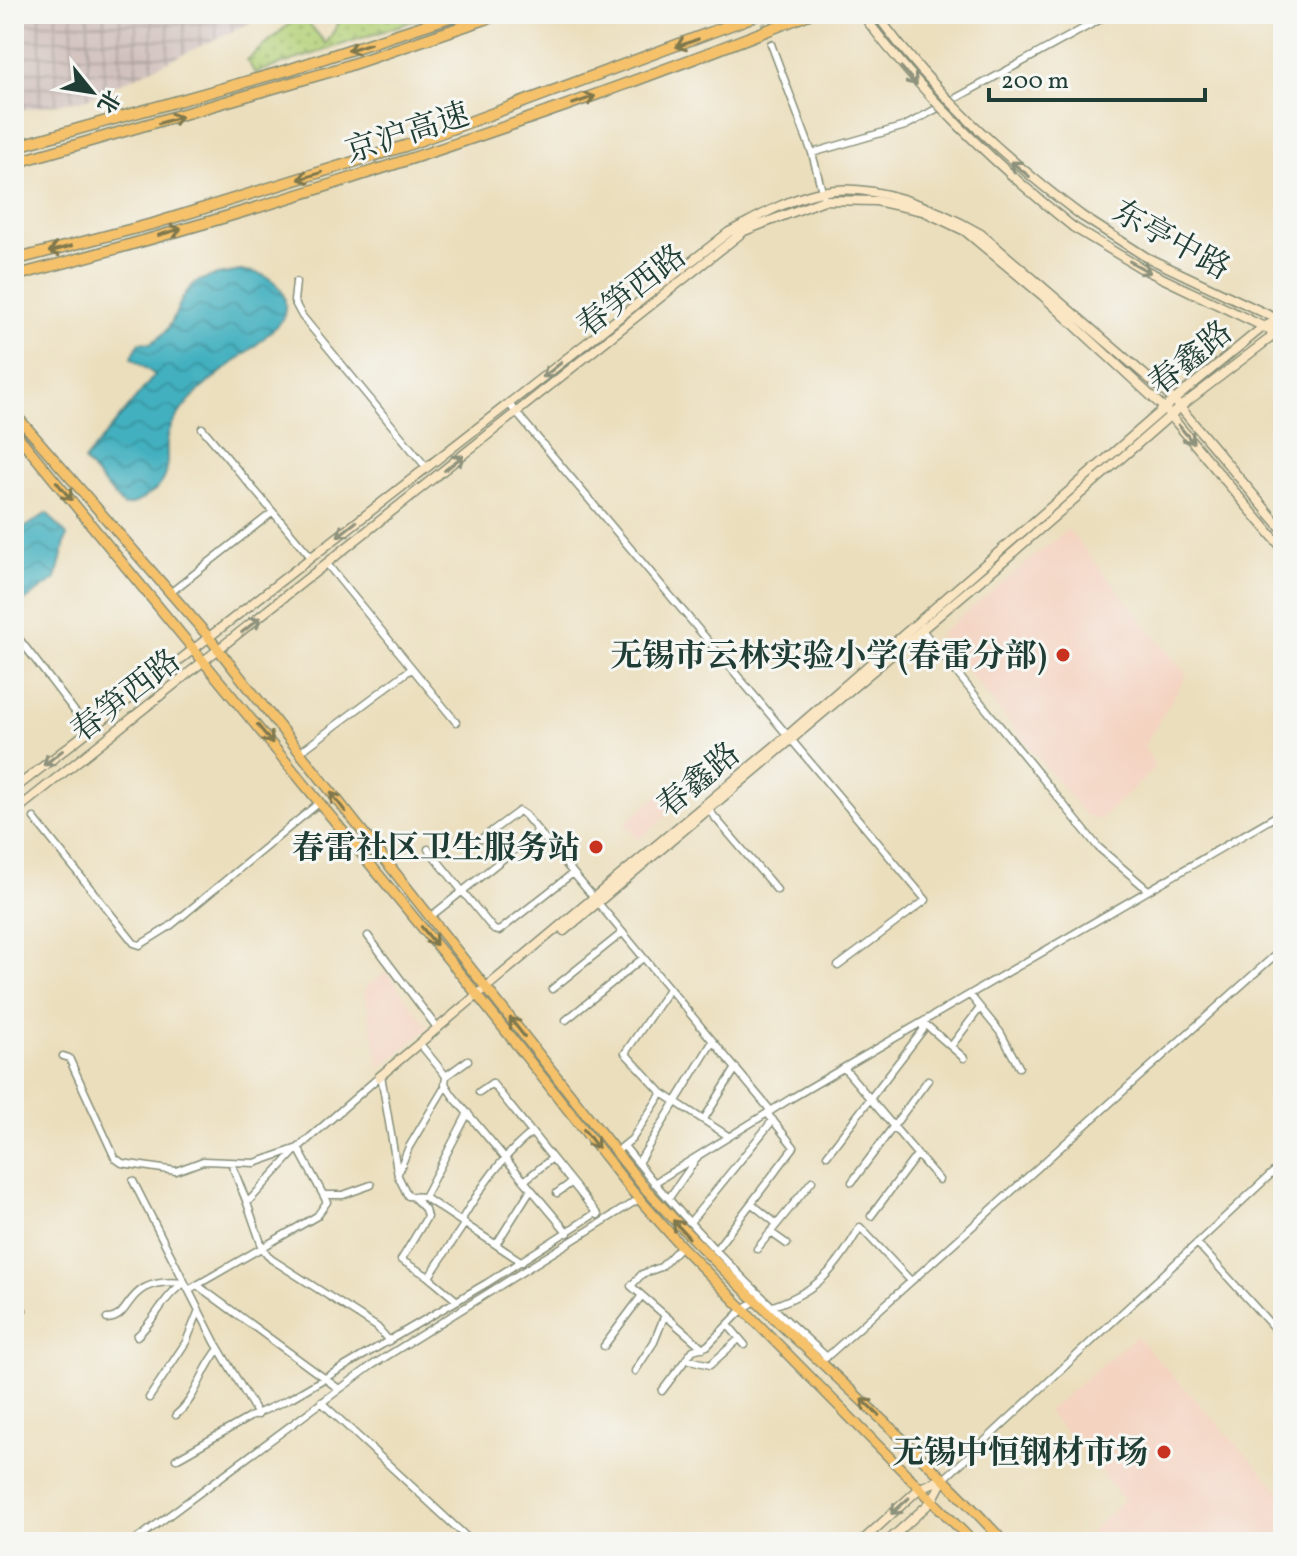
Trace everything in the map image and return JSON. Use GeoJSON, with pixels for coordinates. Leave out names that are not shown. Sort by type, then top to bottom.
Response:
{"type":"FeatureCollection","features":[{"type":"Feature","properties":{"kind":"highway"},"geometry":{"type":"LineString","coordinates":[[14,147],[288,70],[459,14]]}},
{"type":"Feature","properties":{"kind":"highway"},"geometry":{"type":"LineString","coordinates":[[14,163],[332,71],[500,14]]}},
{"type":"Feature","properties":{"kind":"highway","name":"京沪高速"},"geometry":{"type":"LineString","coordinates":[[14,260],[156,223],[405,146],[760,14]]}},
{"type":"Feature","properties":{"kind":"highway","name":"京沪高速"},"geometry":{"type":"LineString","coordinates":[[14,276],[390,167],[638,81],[809,14]]}},
{"type":"Feature","properties":{"kind":"main road","name":"东亭中路"},"geometry":{"type":"LineString","coordinates":[[862,14],[904,71],[953,124],[1073,227],[1141,268],[1279,334]]}},
{"type":"Feature","properties":{"kind":"main road","name":"东亭中路"},"geometry":{"type":"LineString","coordinates":[[876,14],[913,64],[961,116],[1016,167],[1082,216],[1146,257],[1281,321]]}},
{"type":"Feature","properties":{"kind":"main road","name":"春笋西路"},"geometry":{"type":"LineString","coordinates":[[14,789],[729,232],[780,205],[823,196],[874,193],[911,200],[981,234],[1177,403],[1283,530]]}},
{"type":"Feature","properties":{"kind":"main road","name":"春笋西路"},"geometry":{"type":"LineString","coordinates":[[14,812],[744,231],[823,196],[876,201],[923,211],[965,231],[1043,296],[1167,412],[1283,549]]}},
{"type":"Feature","properties":{"kind":"main road","name":"春鑫路"},"geometry":{"type":"LineString","coordinates":[[380,1076],[922,630],[1177,403],[1263,327],[1281,321],[1279,334],[1177,403]]}},
{"type":"Feature","properties":{"kind":"main road","name":"春鑫路"},"geometry":{"type":"LineString","coordinates":[[790,737],[1167,412]]}},
{"type":"Feature","properties":{"kind":"main road"},"geometry":{"type":"LineString","coordinates":[[14,413],[208,637],[430,917],[639,1199],[681,1246],[973,1542]]}},
{"type":"Feature","properties":{"kind":"main road"},"geometry":{"type":"LineString","coordinates":[[14,431],[320,802],[620,1149],[701,1251],[754,1302],[824,1360],[945,1478],[1004,1542]]}},
{"type":"Feature","properties":{"kind":"main road"},"geometry":{"type":"LineString","coordinates":[[861,1542],[920,1488],[945,1478]]}},
{"type":"Feature","properties":{"kind":"main road"},"geometry":{"type":"LineString","coordinates":[[887,1542],[932,1501],[945,1478]]}},
{"type":"Feature","properties":{"kind":"street"},"geometry":{"type":"LineString","coordinates":[[812,153],[905,126],[1110,14]]}},
{"type":"Feature","properties":{"kind":"street"},"geometry":{"type":"LineString","coordinates":[[771,44],[812,153],[823,196]]}},
{"type":"Feature","properties":{"kind":"street"},"geometry":{"type":"LineString","coordinates":[[296,282],[294,301],[302,316],[426,467]]}},
{"type":"Feature","properties":{"kind":"street"},"geometry":{"type":"LineString","coordinates":[[509,404],[926,900],[838,966]]}},
{"type":"Feature","properties":{"kind":"street"},"geometry":{"type":"LineString","coordinates":[[202,428],[311,557]]}},
{"type":"Feature","properties":{"kind":"street"},"geometry":{"type":"LineString","coordinates":[[170,593],[273,512]]}},
{"type":"Feature","properties":{"kind":"street"},"geometry":{"type":"LineString","coordinates":[[327,564],[456,722]]}},
{"type":"Feature","properties":{"kind":"street"},"geometry":{"type":"LineString","coordinates":[[922,630],[1098,847],[1148,890]]}},
{"type":"Feature","properties":{"kind":"street"},"geometry":{"type":"LineString","coordinates":[[20,640],[89,730]]}},
{"type":"Feature","properties":{"kind":"street"},"geometry":{"type":"LineString","coordinates":[[299,753],[411,669]]}},
{"type":"Feature","properties":{"kind":"street"},"geometry":{"type":"LineString","coordinates":[[34,818],[140,945],[169,927],[320,802]]}},
{"type":"Feature","properties":{"kind":"street"},"geometry":{"type":"LineString","coordinates":[[706,807],[777,890]]}},
{"type":"Feature","properties":{"kind":"street"},"geometry":{"type":"LineString","coordinates":[[481,839],[519,811],[736,1068],[794,1147],[717,1248]]}},
{"type":"Feature","properties":{"kind":"street"},"geometry":{"type":"LineString","coordinates":[[654,1183],[783,1103],[1283,812]]}},
{"type":"Feature","properties":{"kind":"street"},"geometry":{"type":"LineString","coordinates":[[430,917],[538,831]]}},
{"type":"Feature","properties":{"kind":"street"},"geometry":{"type":"LineString","coordinates":[[428,849],[494,930],[499,931],[573,873]]}},
{"type":"Feature","properties":{"kind":"street"},"geometry":{"type":"LineString","coordinates":[[552,989],[622,933]]}},
{"type":"Feature","properties":{"kind":"street"},"geometry":{"type":"LineString","coordinates":[[368,936],[438,1029]]}},
{"type":"Feature","properties":{"kind":"street"},"geometry":{"type":"LineString","coordinates":[[662,1093],[620,1149],[638,1163],[824,1360],[1283,948]]}},
{"type":"Feature","properties":{"kind":"street"},"geometry":{"type":"LineString","coordinates":[[566,1020],[643,958]]}},
{"type":"Feature","properties":{"kind":"street"},"geometry":{"type":"LineString","coordinates":[[669,989],[625,1053],[662,1093],[728,1136]]}},
{"type":"Feature","properties":{"kind":"street"},"geometry":{"type":"LineString","coordinates":[[970,995],[1000,1032],[1019,1067]]}},
{"type":"Feature","properties":{"kind":"street"},"geometry":{"type":"LineString","coordinates":[[952,1045],[980,1008]]}},
{"type":"Feature","properties":{"kind":"street"},"geometry":{"type":"LineString","coordinates":[[923,1022],[964,1058]]}},
{"type":"Feature","properties":{"kind":"street"},"geometry":{"type":"LineString","coordinates":[[827,1155],[923,1030],[923,1022]]}},
{"type":"Feature","properties":{"kind":"street"},"geometry":{"type":"LineString","coordinates":[[638,1163],[713,1041]]}},
{"type":"Feature","properties":{"kind":"street"},"geometry":{"type":"LineString","coordinates":[[398,1173],[409,1147],[446,1085],[446,1076],[420,1044]]}},
{"type":"Feature","properties":{"kind":"street"},"geometry":{"type":"LineString","coordinates":[[63,1056],[69,1058],[120,1161],[176,1171],[203,1161],[232,1165],[255,1163],[298,1148]]}},
{"type":"Feature","properties":{"kind":"street"},"geometry":{"type":"LineString","coordinates":[[446,1076],[468,1060]]}},
{"type":"Feature","properties":{"kind":"street"},"geometry":{"type":"LineString","coordinates":[[704,1119],[736,1068]]}},
{"type":"Feature","properties":{"kind":"street"},"geometry":{"type":"LineString","coordinates":[[844,1068],[939,1180]]}},
{"type":"Feature","properties":{"kind":"street"},"geometry":{"type":"LineString","coordinates":[[247,1203],[298,1148],[380,1076]]}},
{"type":"Feature","properties":{"kind":"street"},"geometry":{"type":"LineString","coordinates":[[380,1076],[398,1173],[408,1196],[424,1197],[522,1262]]}},
{"type":"Feature","properties":{"kind":"street"},"geometry":{"type":"LineString","coordinates":[[852,1182],[928,1080]]}},
{"type":"Feature","properties":{"kind":"street"},"geometry":{"type":"LineString","coordinates":[[479,1092],[492,1083],[603,1221]]}},
{"type":"Feature","properties":{"kind":"street"},"geometry":{"type":"LineString","coordinates":[[446,1085],[568,1233]]}},
{"type":"Feature","properties":{"kind":"street"},"geometry":{"type":"LineString","coordinates":[[424,1197],[468,1113]]}},
{"type":"Feature","properties":{"kind":"street"},"geometry":{"type":"LineString","coordinates":[[691,1221],[773,1120]]}},
{"type":"Feature","properties":{"kind":"street"},"geometry":{"type":"LineString","coordinates":[[429,1277],[504,1156],[530,1134]]}},
{"type":"Feature","properties":{"kind":"street"},"geometry":{"type":"LineString","coordinates":[[137,1336],[148,1327],[173,1291],[191,1286],[263,1249],[317,1216],[327,1202],[298,1148]]}},
{"type":"Feature","properties":{"kind":"street"},"geometry":{"type":"LineString","coordinates":[[669,1198],[701,1153]]}},
{"type":"Feature","properties":{"kind":"street"},"geometry":{"type":"LineString","coordinates":[[871,1216],[916,1156]]}},
{"type":"Feature","properties":{"kind":"street"},"geometry":{"type":"LineString","coordinates":[[524,1181],[551,1159]]}},
{"type":"Feature","properties":{"kind":"street"},"geometry":{"type":"LineString","coordinates":[[945,1478],[1283,1163]]}},
{"type":"Feature","properties":{"kind":"street"},"geometry":{"type":"LineString","coordinates":[[232,1165],[263,1249],[271,1259],[377,1327],[389,1341]]}},
{"type":"Feature","properties":{"kind":"street"},"geometry":{"type":"LineString","coordinates":[[133,1181],[191,1286],[199,1310],[219,1349],[258,1415]]}},
{"type":"Feature","properties":{"kind":"street"},"geometry":{"type":"LineString","coordinates":[[757,1249],[812,1181]]}},
{"type":"Feature","properties":{"kind":"street"},"geometry":{"type":"LineString","coordinates":[[557,1193],[571,1183]]}},
{"type":"Feature","properties":{"kind":"street"},"geometry":{"type":"LineString","coordinates":[[324,1195],[343,1195],[371,1185]]}},
{"type":"Feature","properties":{"kind":"street"},"geometry":{"type":"LineString","coordinates":[[497,1243],[531,1189]]}},
{"type":"Feature","properties":{"kind":"street"},"geometry":{"type":"LineString","coordinates":[[414,1198],[425,1209],[427,1217],[401,1260],[429,1277],[456,1300]]}},
{"type":"Feature","properties":{"kind":"street"},"geometry":{"type":"LineString","coordinates":[[133,1542],[339,1389],[639,1199]]}},
{"type":"Feature","properties":{"kind":"street"},"geometry":{"type":"LineString","coordinates":[[752,1204],[777,1224]]}},
{"type":"Feature","properties":{"kind":"street"},"geometry":{"type":"LineString","coordinates":[[176,1459],[389,1341],[522,1262],[596,1213]]}},
{"type":"Feature","properties":{"kind":"street"},"geometry":{"type":"LineString","coordinates":[[773,1306],[798,1298],[816,1287],[847,1250],[860,1227],[911,1281]]}},
{"type":"Feature","properties":{"kind":"street"},"geometry":{"type":"LineString","coordinates":[[770,1232],[787,1244]]}},
{"type":"Feature","properties":{"kind":"street"},"geometry":{"type":"LineString","coordinates":[[1197,1243],[1283,1338]]}},
{"type":"Feature","properties":{"kind":"street"},"geometry":{"type":"LineString","coordinates":[[681,1246],[661,1267],[642,1274],[632,1282],[631,1289],[703,1348]]}},
{"type":"Feature","properties":{"kind":"street"},"geometry":{"type":"LineString","coordinates":[[107,1319],[120,1315],[136,1291],[148,1283],[191,1286],[306,1363],[322,1379],[339,1389]]}},
{"type":"Feature","properties":{"kind":"street"},"geometry":{"type":"LineString","coordinates":[[662,1391],[693,1350],[703,1348],[743,1309],[764,1296]]}},
{"type":"Feature","properties":{"kind":"street"},"geometry":{"type":"LineString","coordinates":[[604,1346],[640,1298]]}},
{"type":"Feature","properties":{"kind":"street"},"geometry":{"type":"LineString","coordinates":[[14,1321],[23,1310]]}},
{"type":"Feature","properties":{"kind":"street"},"geometry":{"type":"LineString","coordinates":[[149,1398],[186,1342],[199,1310]]}},
{"type":"Feature","properties":{"kind":"street"},"geometry":{"type":"LineString","coordinates":[[635,1371],[654,1342],[664,1317]]}},
{"type":"Feature","properties":{"kind":"street"},"geometry":{"type":"LineString","coordinates":[[686,1359],[710,1365],[742,1342],[728,1325]]}},
{"type":"Feature","properties":{"kind":"street"},"geometry":{"type":"LineString","coordinates":[[176,1415],[201,1385],[207,1365],[219,1349]]}},
{"type":"Feature","properties":{"kind":"street"},"geometry":{"type":"LineString","coordinates":[[321,1402],[472,1542]]}},
{"type":"Feature","properties":{"kind":"shaded area"},"geometry":{"type":"Polygon","coordinates":[[[14,14],[269,14],[87,99],[14,111],[14,14]]]}},
{"type":"Feature","properties":{"kind":"shaded area","name":"无锡市云林实验小学(春雷分部)"},"geometry":{"type":"Polygon","coordinates":[[[1068,529],[1187,675],[1144,746],[1155,768],[1100,820],[1085,815],[938,635],[1068,529]]]}},
{"type":"Feature","properties":{"kind":"shaded area"},"geometry":{"type":"Polygon","coordinates":[[[660,794],[674,810],[638,840],[625,823],[660,794]]]}},
{"type":"Feature","properties":{"kind":"shaded area"},"geometry":{"type":"Polygon","coordinates":[[[386,972],[429,1028],[380,1068],[364,989],[386,972]]]}},
{"type":"Feature","properties":{"kind":"shaded area","name":"无锡中恒钢材市场"},"geometry":{"type":"Polygon","coordinates":[[[1136,1336],[1283,1494],[1283,1542],[1080,1542],[1124,1500],[1047,1411],[1136,1336]]]}},
{"type":"Feature","properties":{"kind":"green space"},"geometry":{"type":"Polygon","coordinates":[[[301,14],[326,44],[344,14],[435,14],[255,73],[247,60],[301,14]]]}},
{"type":"Feature","properties":{"kind":"water"},"geometry":{"type":"Polygon","coordinates":[[[240,271],[259,274],[275,283],[284,298],[283,318],[181,410],[168,436],[164,479],[144,498],[123,506],[84,461],[155,375],[131,358],[140,342],[151,343],[167,329],[184,296],[196,283],[212,276],[240,271]]]}},
{"type":"Feature","properties":{"kind":"water"},"geometry":{"type":"Polygon","coordinates":[[[47,513],[67,535],[56,579],[14,608],[14,535],[47,513]]]}},
{"type":"Feature","properties":{"kind":"tunnel"},"geometry":{"type":"LineString","coordinates":[[760,14],[771,44]]}},
{"type":"Feature","properties":{"kind":"place","name":"无锡市云林实验小学(春雷分部)"},"geometry":{"type":"Point","coordinates":[1063,655]}},
{"type":"Feature","properties":{"kind":"place","name":"春雷社区卫生服务站"},"geometry":{"type":"Point","coordinates":[596,847]}},
{"type":"Feature","properties":{"kind":"place","name":"无锡中恒钢材市场"},"geometry":{"type":"Point","coordinates":[1164,1452]}}]}
